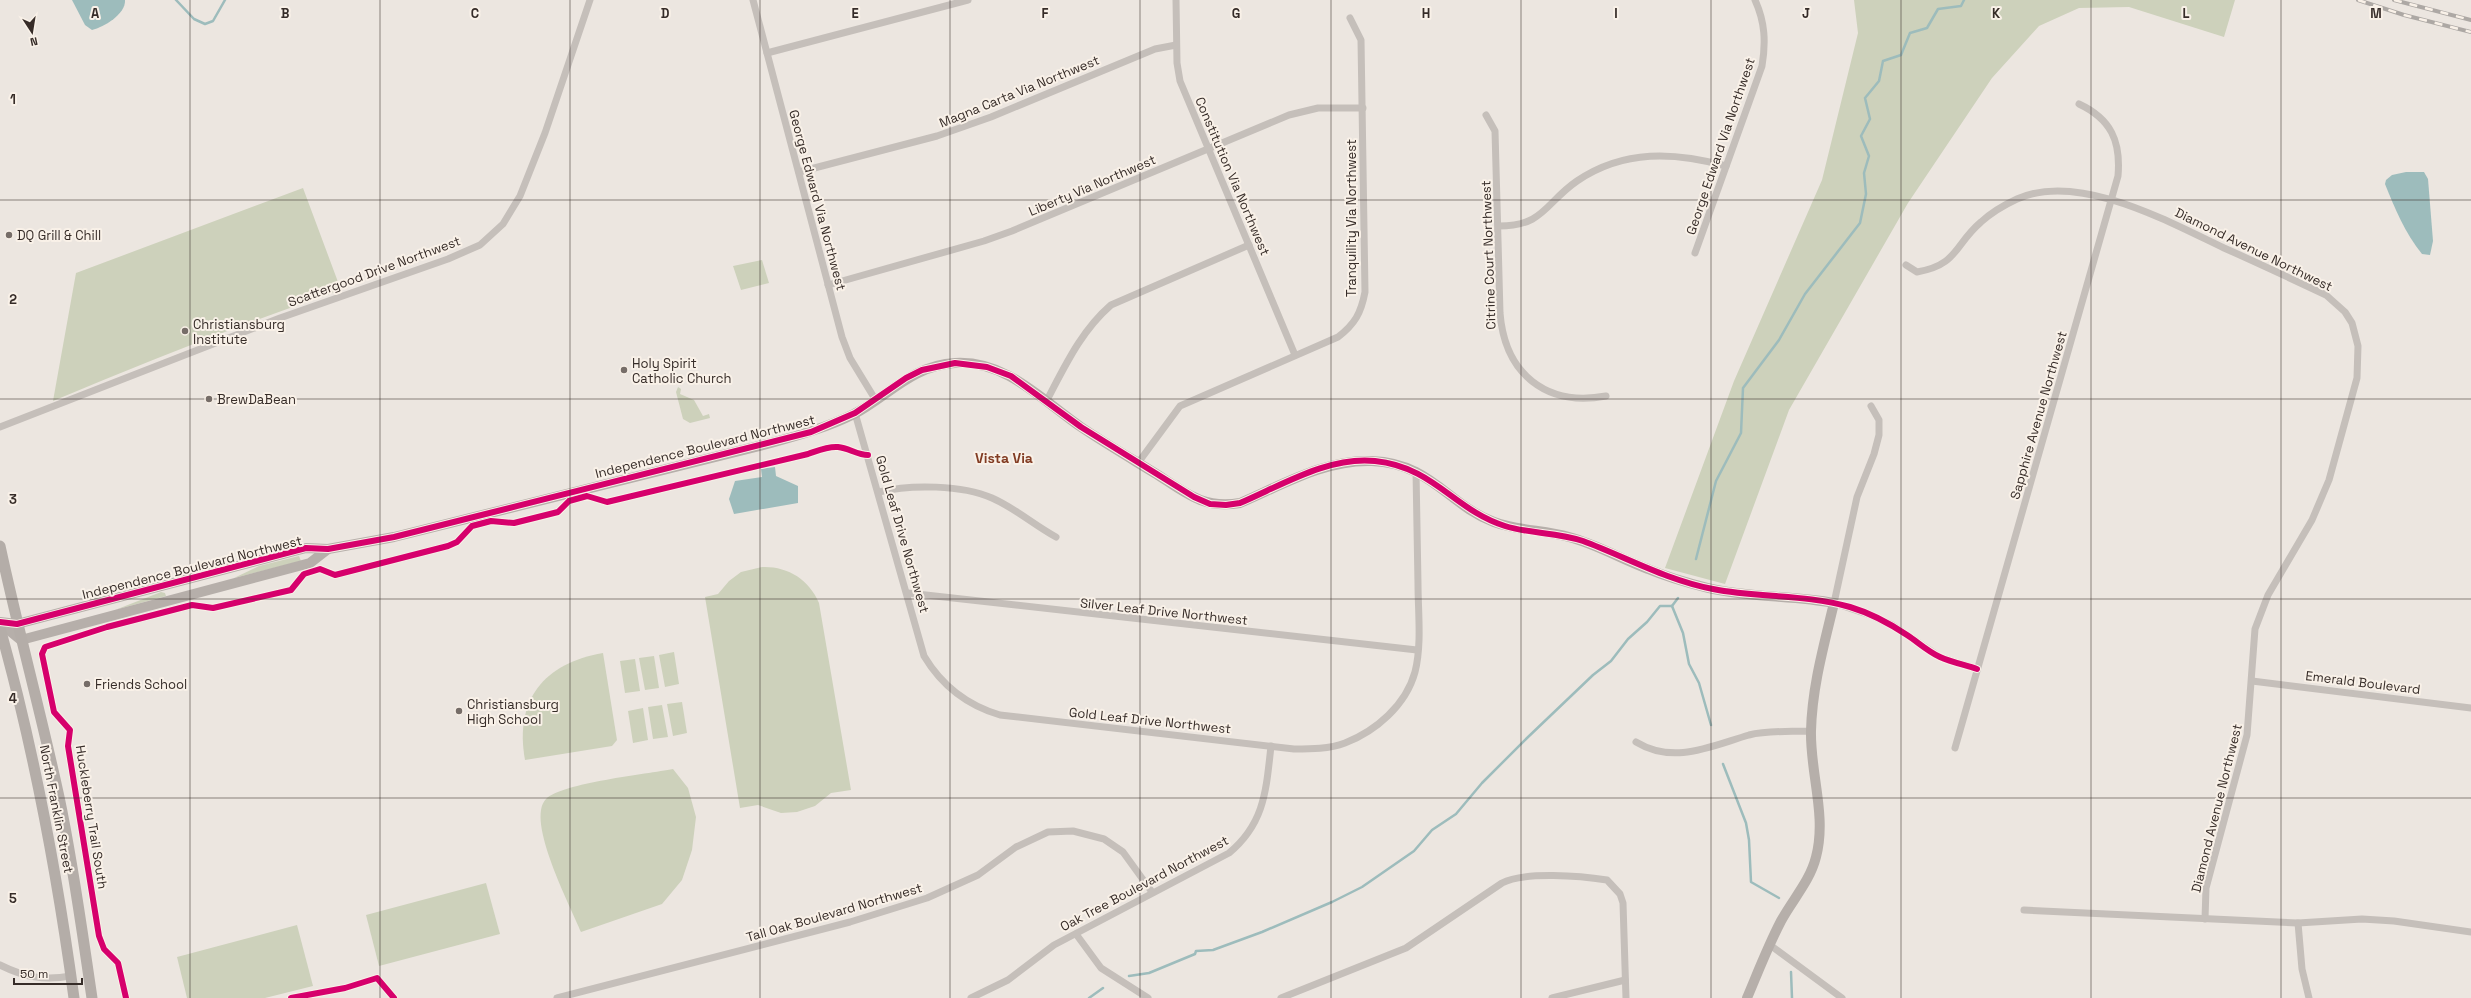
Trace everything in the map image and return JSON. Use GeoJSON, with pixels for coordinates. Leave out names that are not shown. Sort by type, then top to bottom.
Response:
{"type":"FeatureCollection","features":[{"type":"Feature","properties":{"kind":"main road","name":"North Franklin Street"},"geometry":{"type":"LineString","coordinates":[[0,546],[17,624],[59,798],[74,878],[92,998]]}},
{"type":"Feature","properties":{"kind":"main road","name":"North Franklin Street"},"geometry":{"type":"LineString","coordinates":[[0,628],[43,801],[74,998]]}},
{"type":"Feature","properties":{"kind":"street","name":"Scattergood Drive Northwest"},"geometry":{"type":"LineString","coordinates":[[0,427],[280,318],[448,259],[480,245],[503,224],[520,196],[544,133],[590,0]]}},
{"type":"Feature","properties":{"kind":"street","name":"George Edward Via Northwest"},"geometry":{"type":"LineString","coordinates":[[754,0],[828,285],[850,358],[875,399]]}},
{"type":"Feature","properties":{"kind":"street"},"geometry":{"type":"LineString","coordinates":[[767,53],[968,0]]}},
{"type":"Feature","properties":{"kind":"street","name":"Constitution Via Northwest"},"geometry":{"type":"LineString","coordinates":[[1176,0],[1176,45],[1180,81],[1295,355]]}},
{"type":"Feature","properties":{"kind":"street","name":"George Edward Via Northwest"},"geometry":{"type":"LineString","coordinates":[[1695,253],[1762,66],[1765,46],[1765,29],[1755,0]]}},
{"type":"Feature","properties":{"kind":"street","name":"Tranquility Via Northwest"},"geometry":{"type":"LineString","coordinates":[[1138,463],[1180,406],[1338,337],[1358,318],[1362,309],[1365,292],[1362,40],[1350,18]]}},
{"type":"Feature","properties":{"kind":"street","name":"Magna Carta Via Northwest"},"geometry":{"type":"LineString","coordinates":[[799,172],[937,136],[991,117],[1154,49],[1176,45]]}},
{"type":"Feature","properties":{"kind":"street","name":"Sapphire Avenue Northwest"},"geometry":{"type":"LineString","coordinates":[[1955,748],[2118,176],[2120,160],[2116,141],[2107,124],[2095,111],[2079,104]]}},
{"type":"Feature","properties":{"kind":"street","name":"Liberty Via Northwest"},"geometry":{"type":"LineString","coordinates":[[828,285],[984,241],[1303,111],[1332,108],[1363,108]]}},
{"type":"Feature","properties":{"kind":"street","name":"Citrine Court Northwest"},"geometry":{"type":"LineString","coordinates":[[1486,115],[1496,131],[1501,331],[1513,360],[1535,385],[1550,393],[1587,400],[1606,396]]}},
{"type":"Feature","properties":{"kind":"street"},"geometry":{"type":"LineString","coordinates":[[1499,226],[1515,226],[1527,223],[1538,216],[1577,181],[1616,162],[1657,154],[1698,159],[1726,166]]}},
{"type":"Feature","properties":{"kind":"street","name":"Diamond Avenue Northwest"},"geometry":{"type":"LineString","coordinates":[[1906,265],[1917,272],[1933,270],[1946,263],[1981,222],[2000,208],[2038,193],[2060,192],[2111,200],[2147,212],[2326,295],[2345,312],[2356,334],[2358,346],[2357,378],[2338,455],[2312,520],[2268,595],[2255,629],[2247,735],[2206,888],[2205,919]]}},
{"type":"Feature","properties":{"kind":"street"},"geometry":{"type":"LineString","coordinates":[[1046,400],[1081,337],[1093,320],[1111,305],[1249,245]]}},
{"type":"Feature","properties":{"kind":"street","name":"Independence Boulevard Northwest"},"geometry":{"type":"LineString","coordinates":[[17,624],[306,548],[328,550],[394,537],[811,432],[855,413],[906,378],[922,370],[955,363],[972,364],[999,371],[1011,376],[1046,400],[1081,427],[1194,497],[1210,504],[1226,505],[1240,503],[1319,469],[1349,462],[1380,462],[1416,471],[1478,514],[1508,527],[1569,537],[1647,569],[1710,589],[1746,595],[1808,598],[1834,603],[1866,613],[1892,625],[1940,657],[1977,669]]}},
{"type":"Feature","properties":{"kind":"street"},"geometry":{"type":"LineString","coordinates":[[1747,998],[1782,919],[1810,876],[1816,856],[1820,833],[1819,811],[1812,775],[1811,731],[1814,691],[1857,497],[1879,435],[1879,420],[1871,406]]}},
{"type":"Feature","properties":{"kind":"street","name":"Gold Leaf Drive Northwest"},"geometry":{"type":"LineString","coordinates":[[855,413],[908,593],[924,656],[933,671],[960,697],[979,709],[1021,718],[1294,749],[1320,749],[1344,743],[1365,733],[1395,708],[1408,690],[1415,671],[1417,650],[1416,471]]}},
{"type":"Feature","properties":{"kind":"street"},"geometry":{"type":"LineString","coordinates":[[879,492],[912,487],[969,492],[992,498],[1056,537]]}},
{"type":"Feature","properties":{"kind":"street","name":"Independence Boulevard Northwest"},"geometry":{"type":"LineString","coordinates":[[21,640],[310,563],[328,550]]}},
{"type":"Feature","properties":{"kind":"street","name":"Silver Leaf Drive Northwest"},"geometry":{"type":"LineString","coordinates":[[908,593],[1417,650]]}},
{"type":"Feature","properties":{"kind":"street"},"geometry":{"type":"LineString","coordinates":[[0,623],[17,624]]}},
{"type":"Feature","properties":{"kind":"street"},"geometry":{"type":"LineString","coordinates":[[0,623],[21,640]]}},
{"type":"Feature","properties":{"kind":"street","name":"Emerald Boulevard"},"geometry":{"type":"LineString","coordinates":[[2252,681],[2471,708]]}},
{"type":"Feature","properties":{"kind":"street"},"geometry":{"type":"LineString","coordinates":[[1636,742],[1648,749],[1680,753],[1707,750],[1750,735],[1811,731]]}},
{"type":"Feature","properties":{"kind":"street","name":"Oak Tree Boulevard Northwest"},"geometry":{"type":"LineString","coordinates":[[971,998],[998,986],[1054,945],[1152,892],[1229,853],[1244,840],[1253,828],[1265,797],[1271,746]]}},
{"type":"Feature","properties":{"kind":"street","name":"Tall Oak Boulevard Northwest"},"geometry":{"type":"LineString","coordinates":[[557,998],[850,922],[927,898],[978,875],[1016,847],[1048,832],[1064,831],[1087,833],[1114,844],[1123,852],[1152,892]]}},
{"type":"Feature","properties":{"kind":"street"},"geometry":{"type":"LineString","coordinates":[[1281,998],[1394,954],[1417,941],[1502,883],[1514,878],[1530,876],[1594,878],[1607,880],[1613,885],[1620,894],[1623,903],[1626,998]]}},
{"type":"Feature","properties":{"kind":"street"},"geometry":{"type":"LineString","coordinates":[[2024,910],[2298,923],[2362,919],[2427,924],[2471,932]]}},
{"type":"Feature","properties":{"kind":"street"},"geometry":{"type":"LineString","coordinates":[[2298,923],[2302,969],[2309,998]]}},
{"type":"Feature","properties":{"kind":"street"},"geometry":{"type":"LineString","coordinates":[[1076,934],[1101,968],[1148,998]]}},
{"type":"Feature","properties":{"kind":"street"},"geometry":{"type":"LineString","coordinates":[[1770,945],[1842,998]]}},
{"type":"Feature","properties":{"kind":"street"},"geometry":{"type":"LineString","coordinates":[[0,965],[20,975],[35,978],[71,976]]}},
{"type":"Feature","properties":{"kind":"street"},"geometry":{"type":"LineString","coordinates":[[1552,998],[1625,980]]}},
{"type":"Feature","properties":{"kind":"green space"},"geometry":{"type":"Polygon","coordinates":[[[1854,0],[2235,0],[2224,37],[2129,7],[2079,8],[2039,26],[1992,78],[1908,203],[1789,410],[1725,584],[1665,568],[1734,381],[1822,180],[1858,33],[1854,0]]]}},
{"type":"Feature","properties":{"kind":"green space"},"geometry":{"type":"Polygon","coordinates":[[[303,188],[341,290],[196,343],[53,401],[76,273],[303,188]]]}},
{"type":"Feature","properties":{"kind":"green space"},"geometry":{"type":"Polygon","coordinates":[[[762,260],[769,283],[741,290],[733,266],[762,260]]]}},
{"type":"Feature","properties":{"kind":"green space"},"geometry":{"type":"Polygon","coordinates":[[[678,387],[681,389],[680,394],[694,400],[703,416],[709,414],[710,418],[690,423],[683,419],[676,392],[678,387]]]}},
{"type":"Feature","properties":{"kind":"green space"},"geometry":{"type":"Polygon","coordinates":[[[299,556],[301,561],[234,578],[259,566],[299,556]]]}},
{"type":"Feature","properties":{"kind":"green space"},"geometry":{"type":"Polygon","coordinates":[[[762,567],[780,569],[796,576],[809,587],[819,603],[851,790],[831,793],[815,806],[797,812],[781,813],[758,805],[740,808],[705,597],[718,594],[729,581],[741,572],[762,567]]]}},
{"type":"Feature","properties":{"kind":"green space"},"geometry":{"type":"Polygon","coordinates":[[[161,592],[165,593],[166,596],[115,610],[161,592]]]}},
{"type":"Feature","properties":{"kind":"green space"},"geometry":{"type":"Polygon","coordinates":[[[674,652],[679,684],[665,687],[659,655],[674,652]]]}},
{"type":"Feature","properties":{"kind":"green space"},"geometry":{"type":"Polygon","coordinates":[[[603,653],[617,740],[612,746],[525,760],[523,739],[524,719],[529,702],[538,688],[549,675],[564,666],[582,658],[603,653]]]}},
{"type":"Feature","properties":{"kind":"green space"},"geometry":{"type":"Polygon","coordinates":[[[654,656],[659,688],[645,690],[639,658],[654,656]]]}},
{"type":"Feature","properties":{"kind":"green space"},"geometry":{"type":"Polygon","coordinates":[[[635,659],[640,691],[625,693],[620,661],[635,659]]]}},
{"type":"Feature","properties":{"kind":"green space"},"geometry":{"type":"Polygon","coordinates":[[[682,702],[687,733],[673,736],[667,704],[682,702]]]}},
{"type":"Feature","properties":{"kind":"green space"},"geometry":{"type":"Polygon","coordinates":[[[662,705],[668,737],[653,739],[648,707],[662,705]]]}},
{"type":"Feature","properties":{"kind":"green space"},"geometry":{"type":"Polygon","coordinates":[[[643,708],[648,740],[633,743],[628,711],[643,708]]]}},
{"type":"Feature","properties":{"kind":"green space"},"geometry":{"type":"Polygon","coordinates":[[[673,769],[688,788],[696,817],[692,850],[682,880],[662,904],[581,932],[560,884],[545,844],[541,825],[541,810],[546,799],[555,793],[569,788],[626,776],[673,769]]]}},
{"type":"Feature","properties":{"kind":"green space"},"geometry":{"type":"Polygon","coordinates":[[[486,883],[500,934],[379,966],[366,915],[486,883]]]}},
{"type":"Feature","properties":{"kind":"green space"},"geometry":{"type":"Polygon","coordinates":[[[297,925],[313,986],[265,998],[187,998],[177,957],[297,925]]]}},
{"type":"Feature","properties":{"kind":"water"},"geometry":{"type":"Polygon","coordinates":[[[72,0],[125,0],[122,10],[118,15],[108,23],[92,30],[85,25],[72,0]]]}},
{"type":"Feature","properties":{"kind":"water"},"geometry":{"type":"Polygon","coordinates":[[[2406,172],[2424,172],[2428,179],[2433,241],[2430,255],[2422,254],[2410,238],[2385,184],[2386,180],[2392,175],[2406,172]]]}},
{"type":"Feature","properties":{"kind":"water"},"geometry":{"type":"Polygon","coordinates":[[[775,467],[776,476],[798,486],[798,503],[734,514],[729,499],[735,481],[762,477],[761,469],[775,467]]]}},
{"type":"Feature","properties":{"kind":"waterway"},"geometry":{"type":"LineString","coordinates":[[176,0],[194,19],[205,24],[213,21],[225,0]]}},
{"type":"Feature","properties":{"kind":"waterway"},"geometry":{"type":"LineString","coordinates":[[1696,559],[1716,481],[1741,433],[1743,388],[1779,340],[1805,294],[1860,223],[1866,194],[1864,173],[1869,156],[1861,136],[1870,119],[1865,98],[1879,81],[1883,61],[1901,55],[1910,33],[1927,28],[1938,9],[1961,6],[1964,0]]}},
{"type":"Feature","properties":{"kind":"waterway"},"geometry":{"type":"LineString","coordinates":[[1672,606],[1678,598]]}},
{"type":"Feature","properties":{"kind":"waterway"},"geometry":{"type":"LineString","coordinates":[[1129,976],[1149,973],[1195,954],[1196,951],[1213,950],[1262,932],[1332,902],[1362,887],[1414,851],[1432,830],[1456,814],[1482,783],[1527,738],[1593,675],[1611,661],[1628,639],[1647,622],[1660,606],[1672,606]]}},
{"type":"Feature","properties":{"kind":"waterway"},"geometry":{"type":"LineString","coordinates":[[1672,606],[1683,633],[1689,664],[1699,683],[1711,725]]}},
{"type":"Feature","properties":{"kind":"waterway"},"geometry":{"type":"LineString","coordinates":[[1723,764],[1746,823],[1749,840],[1751,882],[1779,898]]}},
{"type":"Feature","properties":{"kind":"waterway"},"geometry":{"type":"LineString","coordinates":[[1791,972],[1792,998]]}},
{"type":"Feature","properties":{"kind":"waterway"},"geometry":{"type":"LineString","coordinates":[[1089,998],[1103,988]]}},
{"type":"Feature","properties":{"kind":"railway"},"geometry":{"type":"LineString","coordinates":[[2358,0],[2404,15],[2471,32]]}},
{"type":"Feature","properties":{"kind":"railway"},"geometry":{"type":"LineString","coordinates":[[2394,0],[2471,20]]}},
{"type":"Feature","properties":{"kind":"cycle path"},"geometry":{"type":"LineString","coordinates":[[0,622],[17,624],[306,548],[328,549],[394,537],[811,432],[855,413],[906,378],[922,370],[955,363],[987,367],[1011,376],[1081,427],[1194,497],[1210,504],[1226,505],[1240,503],[1306,473],[1340,463],[1375,461],[1395,465],[1413,471],[1429,480],[1471,510],[1487,519],[1505,526],[1514,529],[1563,536],[1583,541],[1679,580],[1713,589],[1747,594],[1816,600],[1850,607],[1886,622],[1940,657],[1977,669]]}},
{"type":"Feature","properties":{"kind":"cycle path","name":"Huckleberry Trail South"},"geometry":{"type":"LineString","coordinates":[[126,998],[118,963],[104,949],[99,936],[68,746],[70,730],[54,712],[42,654],[45,647],[107,627],[192,605],[213,608],[291,590],[304,574],[320,569],[335,575],[448,546],[457,542],[472,526],[491,521],[514,523],[558,512],[569,501],[587,496],[607,502],[808,454],[830,447],[838,447],[868,455]]}},
{"type":"Feature","properties":{"kind":"cycle path"},"geometry":{"type":"LineString","coordinates":[[291,998],[345,988],[377,978],[394,998]]}},
{"type":"Feature","properties":{"kind":"place","name":"DQ Grill & Chill"},"geometry":{"type":"Point","coordinates":[9,235]}},
{"type":"Feature","properties":{"kind":"place","name":"Christiansburg Institute"},"geometry":{"type":"Point","coordinates":[185,331]}},
{"type":"Feature","properties":{"kind":"place","name":"Holy Spirit Catholic Church"},"geometry":{"type":"Point","coordinates":[624,370]}},
{"type":"Feature","properties":{"kind":"place","name":"BrewDaBean"},"geometry":{"type":"Point","coordinates":[209,399]}},
{"type":"Feature","properties":{"kind":"place","name":"Friends School"},"geometry":{"type":"Point","coordinates":[87,684]}},
{"type":"Feature","properties":{"kind":"place","name":"Christiansburg High School"},"geometry":{"type":"Point","coordinates":[459,711]}},
{"type":"Feature","properties":{"kind":"district","name":"Vista Via"},"geometry":{"type":"Point","coordinates":[1004,458]}}]}
